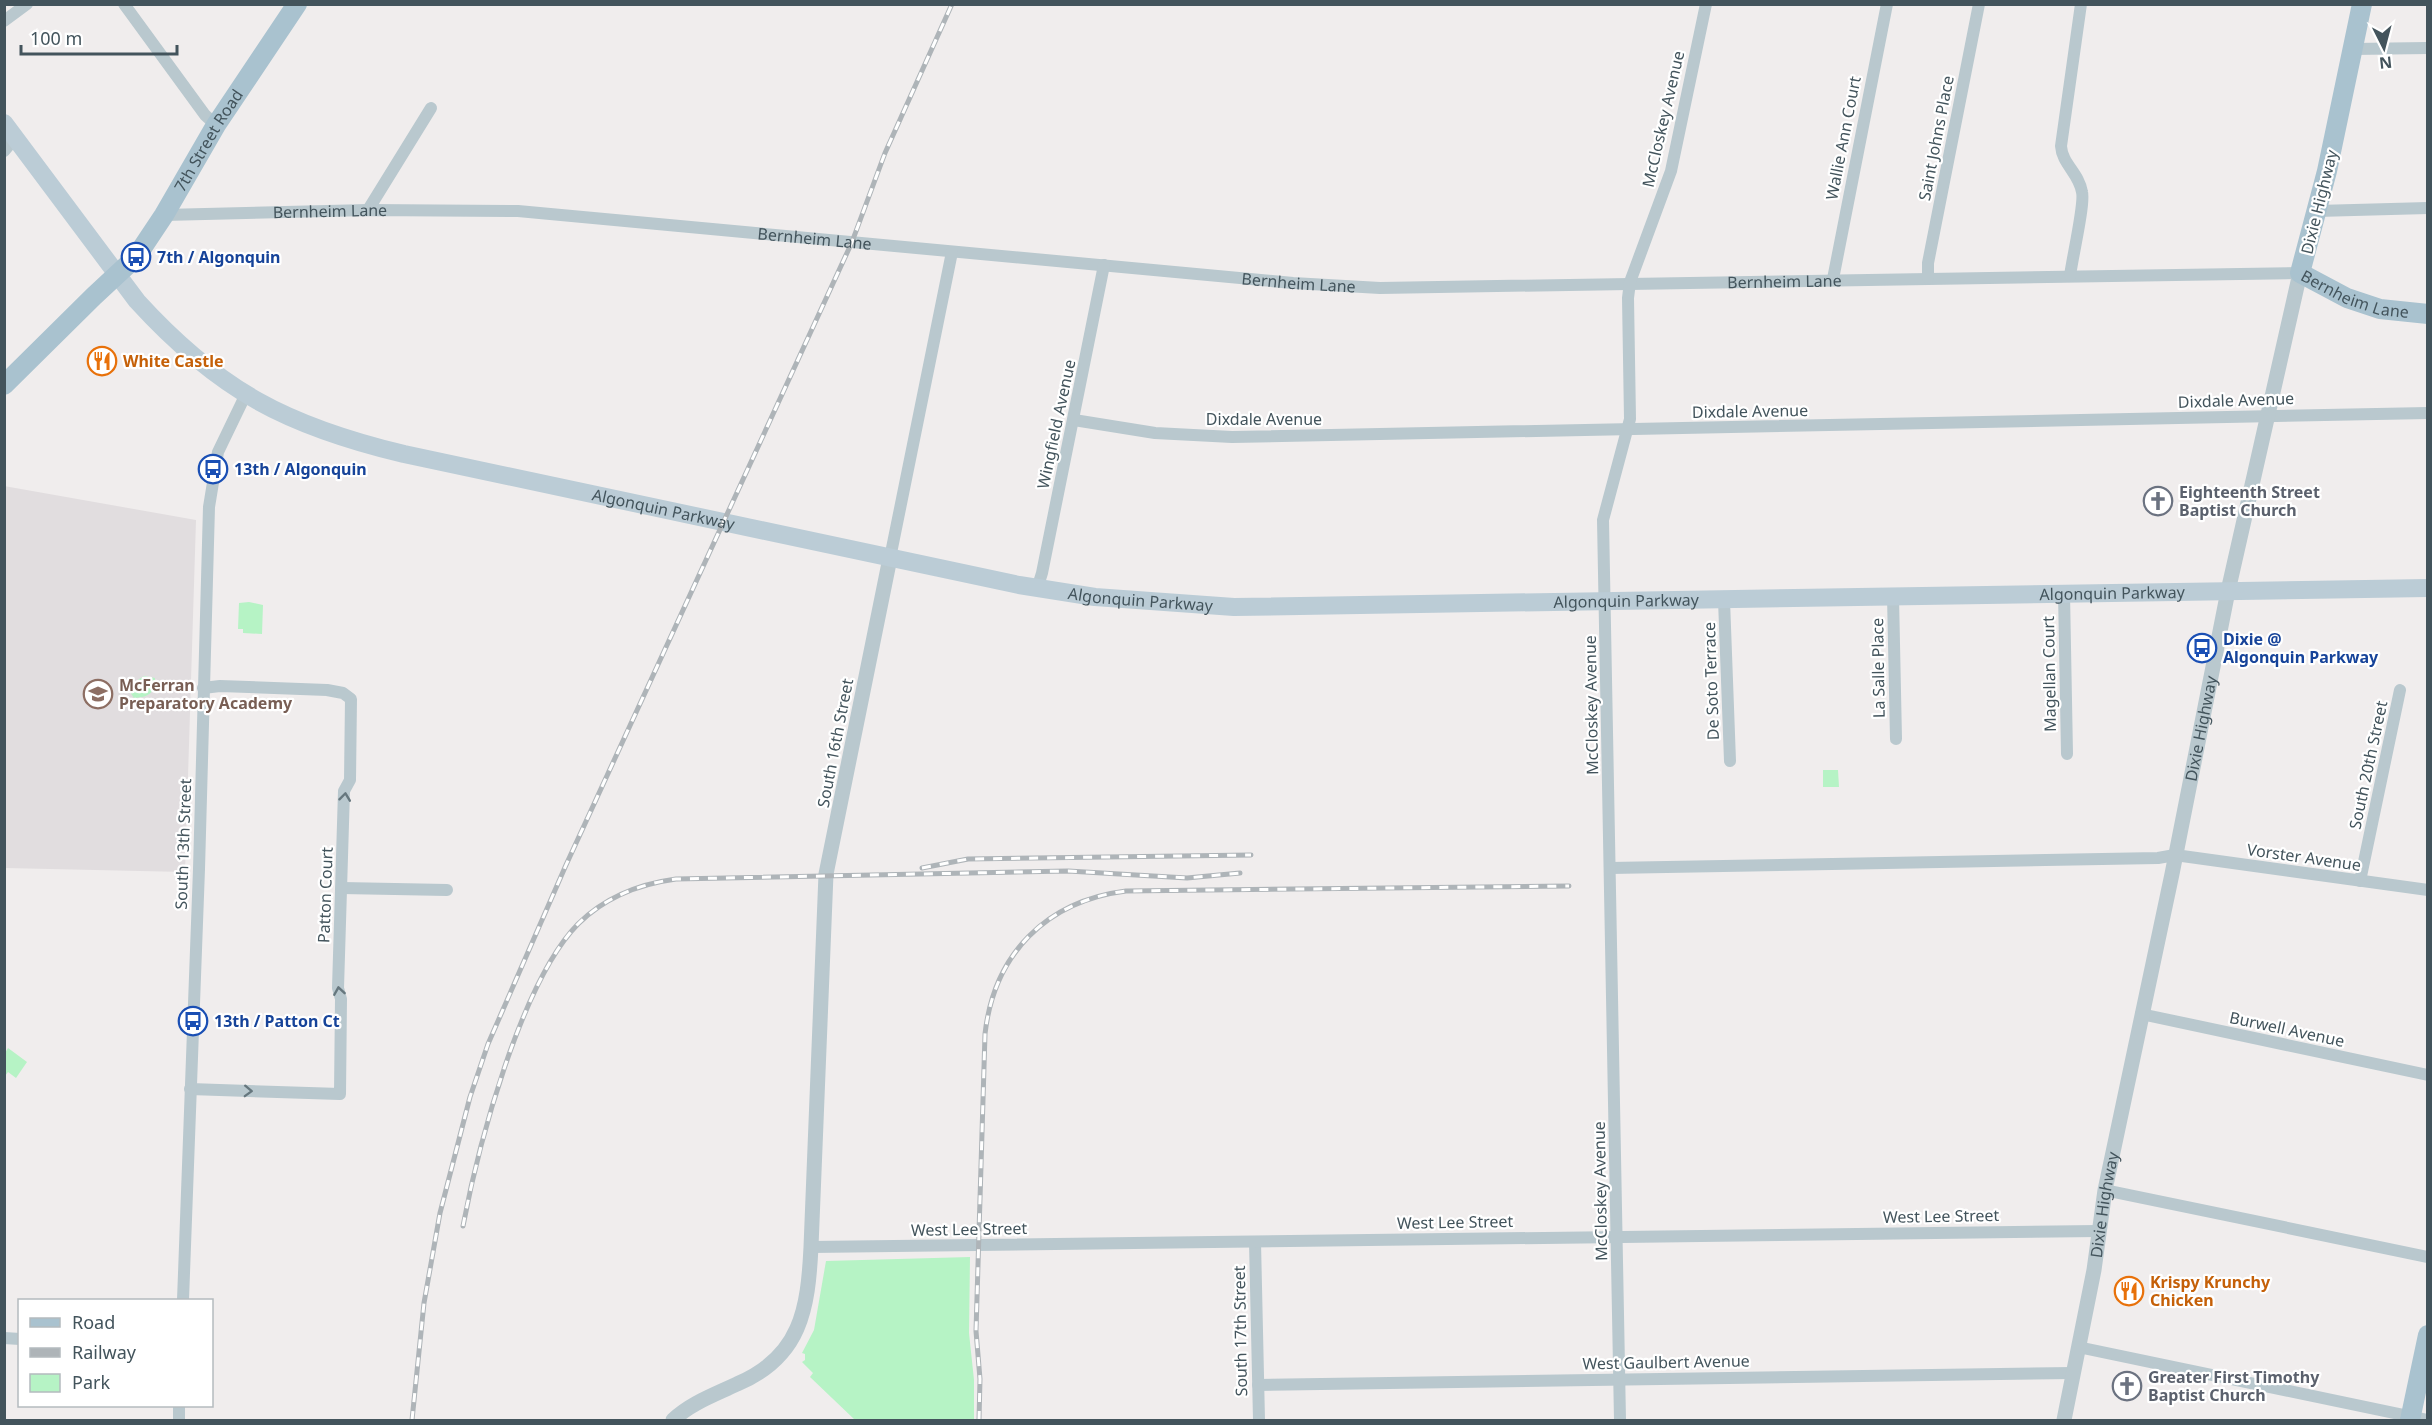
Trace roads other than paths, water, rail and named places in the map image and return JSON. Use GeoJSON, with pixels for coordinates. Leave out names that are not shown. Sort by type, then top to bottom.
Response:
{"type":"FeatureCollection","features":[{"type":"Feature","properties":{"kind":"main road","name":"7th Street Road"},"geometry":{"type":"LineString","coordinates":[[4,385],[94,296],[119,276],[136,257],[165,215],[216,125],[297,4]]}},
{"type":"Feature","properties":{"kind":"main road","name":"Dixie Highway"},"geometry":{"type":"LineString","coordinates":[[2300,273],[2317,211],[2362,4]]}},
{"type":"Feature","properties":{"kind":"main road","name":"Algonquin Parkway"},"geometry":{"type":"LineString","coordinates":[[4,123],[10,145],[158,325],[211,372],[245,396],[285,417],[367,445],[1037,589],[1158,604],[1234,608],[2427,588]]}},
{"type":"Feature","properties":{"kind":"main road","name":"Bernheim Lane"},"geometry":{"type":"LineString","coordinates":[[2300,273],[2347,298],[2380,309],[2427,314]]}},
{"type":"Feature","properties":{"kind":"main road"},"geometry":{"type":"LineString","coordinates":[[2416,1419],[2427,1335]]}},
{"type":"Feature","properties":{"kind":"street"},"geometry":{"type":"LineString","coordinates":[[4,21],[27,4]]}},
{"type":"Feature","properties":{"kind":"street"},"geometry":{"type":"LineString","coordinates":[[124,4],[205,115],[216,125]]}},
{"type":"Feature","properties":{"kind":"street","name":"McCloskey Avenue"},"geometry":{"type":"LineString","coordinates":[[1620,1420],[1603,520],[1606,501],[1628,430],[1630,282],[1671,171],[1706,4]]}},
{"type":"Feature","properties":{"kind":"street","name":"Wallie Ann Court"},"geometry":{"type":"LineString","coordinates":[[1833,279],[1887,4]]}},
{"type":"Feature","properties":{"kind":"street","name":"Saint Johns Place"},"geometry":{"type":"LineString","coordinates":[[1928,278],[1928,263],[1979,4]]}},
{"type":"Feature","properties":{"kind":"street"},"geometry":{"type":"LineString","coordinates":[[2070,276],[2083,192],[2074,174],[2062,158],[2061,146],[2081,4]]}},
{"type":"Feature","properties":{"kind":"street"},"geometry":{"type":"LineString","coordinates":[[2353,49],[2427,48]]}},
{"type":"Feature","properties":{"kind":"street"},"geometry":{"type":"LineString","coordinates":[[368,210],[431,108]]}},
{"type":"Feature","properties":{"kind":"street"},"geometry":{"type":"LineString","coordinates":[[2317,211],[2427,208]]}},
{"type":"Feature","properties":{"kind":"street","name":"Bernheim Lane"},"geometry":{"type":"LineString","coordinates":[[165,215],[368,210],[518,211],[1293,283],[1380,288],[1630,282],[2300,273]]}},
{"type":"Feature","properties":{"kind":"street","name":"South 16th Street"},"geometry":{"type":"LineString","coordinates":[[673,1420],[699,1401],[752,1377],[782,1351],[792,1339],[804,1312],[809,1293],[826,874],[952,252]]}},
{"type":"Feature","properties":{"kind":"street","name":"Wingfield Avenue"},"geometry":{"type":"LineString","coordinates":[[1037,589],[1074,420],[1104,265]]}},
{"type":"Feature","properties":{"kind":"street","name":"Dixie Highway"},"geometry":{"type":"LineString","coordinates":[[2064,1420],[2094,1270],[2105,1190],[2228,591],[2300,273]]}},
{"type":"Feature","properties":{"kind":"street","name":"South 13th Street"},"geometry":{"type":"LineString","coordinates":[[183,1299],[210,484],[222,440],[245,396]]}},
{"type":"Feature","properties":{"kind":"street","name":"Dixdale Avenue"},"geometry":{"type":"LineString","coordinates":[[1074,420],[1155,433],[1233,437],[2088,422],[2267,414],[2427,413]]}},
{"type":"Feature","properties":{"kind":"street","name":"Magellan Court"},"geometry":{"type":"LineString","coordinates":[[2064,593],[2067,754]]}},
{"type":"Feature","properties":{"kind":"street","name":"La Salle Place"},"geometry":{"type":"LineString","coordinates":[[1893,596],[1896,739]]}},
{"type":"Feature","properties":{"kind":"street","name":"De Soto Terrace"},"geometry":{"type":"LineString","coordinates":[[1724,600],[1730,761]]}},
{"type":"Feature","properties":{"kind":"street","name":"Patton Court"},"geometry":{"type":"LineString","coordinates":[[190,1089],[340,1094],[341,999],[338,988],[344,791],[350,780],[351,699],[343,693],[327,690],[220,686],[203,688]]}},
{"type":"Feature","properties":{"kind":"street","name":"South 20th Street"},"geometry":{"type":"LineString","coordinates":[[2360,881],[2400,690]]}},
{"type":"Feature","properties":{"kind":"street","name":"Vorster Avenue"},"geometry":{"type":"LineString","coordinates":[[1610,868],[2158,858],[2175,855],[2427,890]]}},
{"type":"Feature","properties":{"kind":"street"},"geometry":{"type":"LineString","coordinates":[[342,888],[447,890]]}},
{"type":"Feature","properties":{"kind":"street","name":"Burwell Avenue"},"geometry":{"type":"LineString","coordinates":[[2141,1014],[2427,1075]]}},
{"type":"Feature","properties":{"kind":"street"},"geometry":{"type":"LineString","coordinates":[[2105,1190],[2427,1257]]}},
{"type":"Feature","properties":{"kind":"street","name":"West Lee Street"},"geometry":{"type":"LineString","coordinates":[[811,1247],[2098,1230]]}},
{"type":"Feature","properties":{"kind":"street","name":"South 17th Street"},"geometry":{"type":"LineString","coordinates":[[1255,1242],[1259,1420]]}},
{"type":"Feature","properties":{"kind":"street"},"geometry":{"type":"LineString","coordinates":[[2078,1347],[2416,1419]]}},
{"type":"Feature","properties":{"kind":"street","name":"West Gaulbert Avenue"},"geometry":{"type":"LineString","coordinates":[[1258,1385],[2073,1373]]}},
{"type":"Feature","properties":{"kind":"railway"},"geometry":{"type":"LineString","coordinates":[[412,1420],[424,1303],[440,1213],[470,1097],[488,1044],[566,865],[852,242],[885,153],[952,4]]}},
{"type":"Feature","properties":{"kind":"railway"},"geometry":{"type":"LineString","coordinates":[[922,868],[968,859],[1251,855]]}},
{"type":"Feature","properties":{"kind":"railway"},"geometry":{"type":"LineString","coordinates":[[463,1226],[491,1111],[505,1067],[538,984],[557,950],[578,924],[599,907],[623,894],[649,884],[676,879],[1068,871],[1187,878],[1240,873]]}},
{"type":"Feature","properties":{"kind":"railway"},"geometry":{"type":"LineString","coordinates":[[979,1420],[980,1379],[976,1331],[985,1034],[990,1005],[1000,979],[1012,956],[1029,936],[1071,906],[1097,897],[1126,891],[1569,886]]}},
{"type":"Feature","properties":{"kind":"place","name":"7th / Algonquin"},"geometry":{"type":"Point","coordinates":[136,257]}},
{"type":"Feature","properties":{"kind":"place","name":"White Castle"},"geometry":{"type":"Point","coordinates":[102,361]}},
{"type":"Feature","properties":{"kind":"place","name":"13th / Algonquin"},"geometry":{"type":"Point","coordinates":[213,469]}},
{"type":"Feature","properties":{"kind":"place","name":"Eighteenth Street Baptist Church"},"geometry":{"type":"Point","coordinates":[2158,501]}},
{"type":"Feature","properties":{"kind":"place","name":"Dixie @ Algonquin Parkway"},"geometry":{"type":"Point","coordinates":[2202,648]}},
{"type":"Feature","properties":{"kind":"place","name":"McFerran Preparatory Academy"},"geometry":{"type":"Point","coordinates":[98,694]}},
{"type":"Feature","properties":{"kind":"place","name":"13th / Patton Ct"},"geometry":{"type":"Point","coordinates":[193,1021]}},
{"type":"Feature","properties":{"kind":"place","name":"Krispy Krunchy Chicken"},"geometry":{"type":"Point","coordinates":[2129,1291]}},
{"type":"Feature","properties":{"kind":"place","name":"Greater First Timothy Baptist Church"},"geometry":{"type":"Point","coordinates":[2127,1386]}}]}
